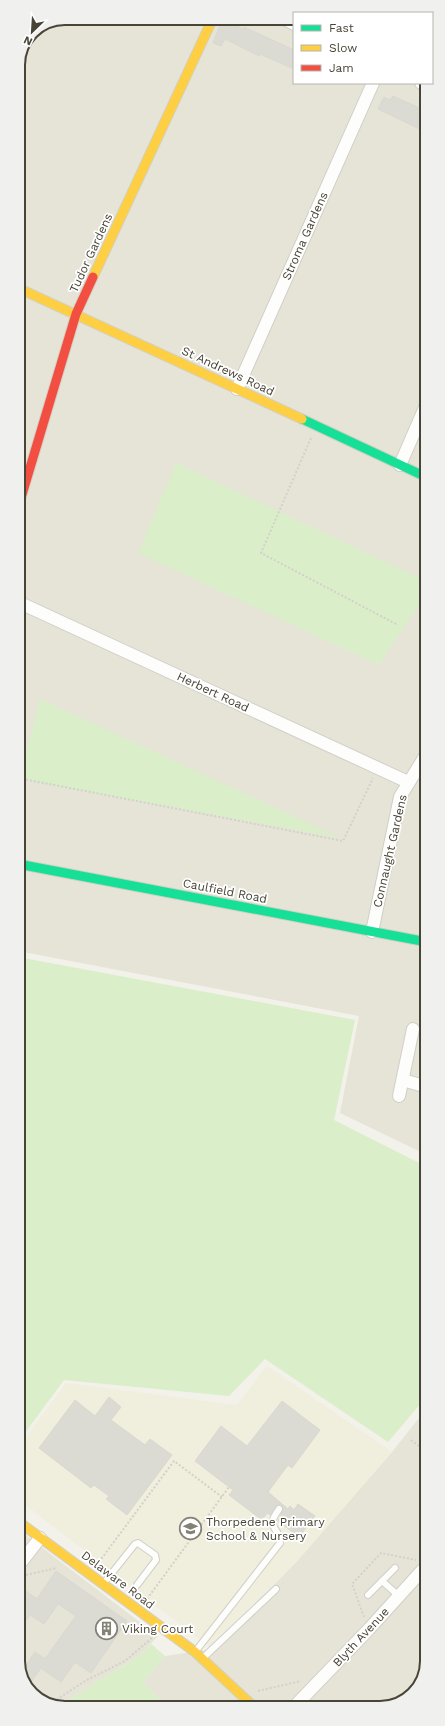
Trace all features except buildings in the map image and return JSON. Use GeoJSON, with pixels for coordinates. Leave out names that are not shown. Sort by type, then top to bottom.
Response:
{"type":"FeatureCollection","features":[{"type":"Feature","properties":{"kind":"street","name":"Tudor Gardens"},"geometry":{"type":"LineString","coordinates":[[25,485],[76,314],[210,25]]}},
{"type":"Feature","properties":{"kind":"street","name":"Stroma Gardens"},"geometry":{"type":"LineString","coordinates":[[237,389],[373,84]]}},
{"type":"Feature","properties":{"kind":"street","name":"St Andrews Road"},"geometry":{"type":"LineString","coordinates":[[25,291],[420,474]]}},
{"type":"Feature","properties":{"kind":"street"},"geometry":{"type":"LineString","coordinates":[[400,465],[420,419]]}},
{"type":"Feature","properties":{"kind":"street","name":"Herbert Road"},"geometry":{"type":"LineString","coordinates":[[25,605],[408,782]]}},
{"type":"Feature","properties":{"kind":"street","name":"Connaught Gardens"},"geometry":{"type":"LineString","coordinates":[[372,932],[400,797],[420,763]]}},
{"type":"Feature","properties":{"kind":"street","name":"Caulfield Road"},"geometry":{"type":"LineString","coordinates":[[25,865],[420,941]]}},
{"type":"Feature","properties":{"kind":"street"},"geometry":{"type":"LineString","coordinates":[[400,1096],[413,1029]]}},
{"type":"Feature","properties":{"kind":"street"},"geometry":{"type":"LineString","coordinates":[[403,1080],[420,1085]]}},
{"type":"Feature","properties":{"kind":"street","name":"Delaware Road"},"geometry":{"type":"LineString","coordinates":[[25,1527],[203,1658],[241,1701]]}},
{"type":"Feature","properties":{"kind":"street"},"geometry":{"type":"LineString","coordinates":[[25,1565],[40,1538]]}},
{"type":"Feature","properties":{"kind":"street","name":"Blyth Avenue"},"geometry":{"type":"LineString","coordinates":[[300,1701],[420,1573]]}},
{"type":"Feature","properties":{"kind":"lane"},"geometry":{"type":"LineString","coordinates":[[195,1652],[280,1543],[280,1537],[272,1525],[272,1518],[278,1509]]}},
{"type":"Feature","properties":{"kind":"lane"},"geometry":{"type":"LineString","coordinates":[[103,1584],[114,1573],[135,1544],[138,1543],[155,1555],[156,1560],[137,1585]]}},
{"type":"Feature","properties":{"kind":"lane"},"geometry":{"type":"LineString","coordinates":[[368,1595],[395,1568]]}},
{"type":"Feature","properties":{"kind":"lane"},"geometry":{"type":"LineString","coordinates":[[382,1581],[399,1596]]}},
{"type":"Feature","properties":{"kind":"lane"},"geometry":{"type":"LineString","coordinates":[[203,1658],[276,1589]]}},
{"type":"Feature","properties":{"kind":"path"},"geometry":{"type":"LineString","coordinates":[[317,426],[261,553],[398,625]]}},
{"type":"Feature","properties":{"kind":"path"},"geometry":{"type":"LineString","coordinates":[[25,779],[343,841],[378,768]]}},
{"type":"Feature","properties":{"kind":"path"},"geometry":{"type":"LineString","coordinates":[[411,1440],[420,1447]]}},
{"type":"Feature","properties":{"kind":"path"},"geometry":{"type":"LineString","coordinates":[[99,1562],[174,1461],[222,1497]]}},
{"type":"Feature","properties":{"kind":"path"},"geometry":{"type":"LineString","coordinates":[[147,1599],[229,1487]]}},
{"type":"Feature","properties":{"kind":"path"},"geometry":{"type":"LineString","coordinates":[[25,1570],[58,1567]]}},
{"type":"Feature","properties":{"kind":"path"},"geometry":{"type":"LineString","coordinates":[[56,1700],[85,1681],[125,1661],[152,1638]]}},
{"type":"Feature","properties":{"kind":"path"},"geometry":{"type":"LineString","coordinates":[[136,1652],[140,1655]]}},
{"type":"Feature","properties":{"kind":"path"},"geometry":{"type":"LineString","coordinates":[[245,1701],[255,1692],[303,1681],[311,1689]]}},
{"type":"Feature","properties":{"kind":"shaded area"},"geometry":{"type":"Polygon","coordinates":[[[64,25],[293,25],[293,84],[420,84],[420,1152],[340,1113],[359,1016],[25,952],[25,64],[28,49],[32,43],[49,28],[64,25]]]}},
{"type":"Feature","properties":{"kind":"shaded area","name":"Thorpedene Primary School & Nursery"},"geometry":{"type":"Polygon","coordinates":[[[267,1366],[392,1452],[299,1559],[212,1649],[25,1505],[25,1439],[66,1383],[237,1405],[267,1366]]]}},
{"type":"Feature","properties":{"kind":"shaded area"},"geometry":{"type":"Polygon","coordinates":[[[420,1417],[420,1662],[417,1677],[410,1688],[396,1698],[380,1701],[160,1701],[143,1682],[165,1656],[212,1649],[299,1559],[392,1452],[420,1417]]]}},
{"type":"Feature","properties":{"kind":"shaded area"},"geometry":{"type":"Polygon","coordinates":[[[25,1535],[158,1636],[140,1655],[67,1701],[49,1698],[33,1686],[28,1677],[25,1662],[25,1535]]]}},
{"type":"Feature","properties":{"kind":"green space"},"geometry":{"type":"Polygon","coordinates":[[[176,463],[420,578],[420,603],[379,665],[138,553],[176,463]]]}},
{"type":"Feature","properties":{"kind":"green space"},"geometry":{"type":"Polygon","coordinates":[[[40,699],[341,838],[25,780],[25,756],[40,699]]]}},
{"type":"Feature","properties":{"kind":"green space"},"geometry":{"type":"Polygon","coordinates":[[[25,958],[355,1020],[334,1120],[420,1163],[420,1404],[388,1442],[265,1359],[229,1396],[64,1380],[25,1433],[25,958]]]}},
{"type":"Feature","properties":{"kind":"green space"},"geometry":{"type":"Polygon","coordinates":[[[151,1644],[165,1656],[143,1682],[160,1701],[67,1701],[140,1655],[151,1644]]]}},
{"type":"Feature","properties":{"kind":"traffic: fast"},"geometry":{"type":"LineString","coordinates":[[302,419],[420,474]]}},
{"type":"Feature","properties":{"kind":"traffic: fast"},"geometry":{"type":"LineString","coordinates":[[25,865],[420,941]]}},
{"type":"Feature","properties":{"kind":"traffic: slow"},"geometry":{"type":"LineString","coordinates":[[93,277],[210,25]]}},
{"type":"Feature","properties":{"kind":"traffic: slow"},"geometry":{"type":"LineString","coordinates":[[25,291],[302,419]]}},
{"type":"Feature","properties":{"kind":"traffic: slow"},"geometry":{"type":"LineString","coordinates":[[25,1526],[195,1652],[248,1701]]}},
{"type":"Feature","properties":{"kind":"traffic: jam"},"geometry":{"type":"LineString","coordinates":[[25,485],[76,314],[93,277]]}},
{"type":"Feature","properties":{"kind":"place","name":"Thorpedene Primary School & Nursery"},"geometry":{"type":"Point","coordinates":[191,1529]}},
{"type":"Feature","properties":{"kind":"place","name":"Viking Court"},"geometry":{"type":"Point","coordinates":[107,1629]}}]}
